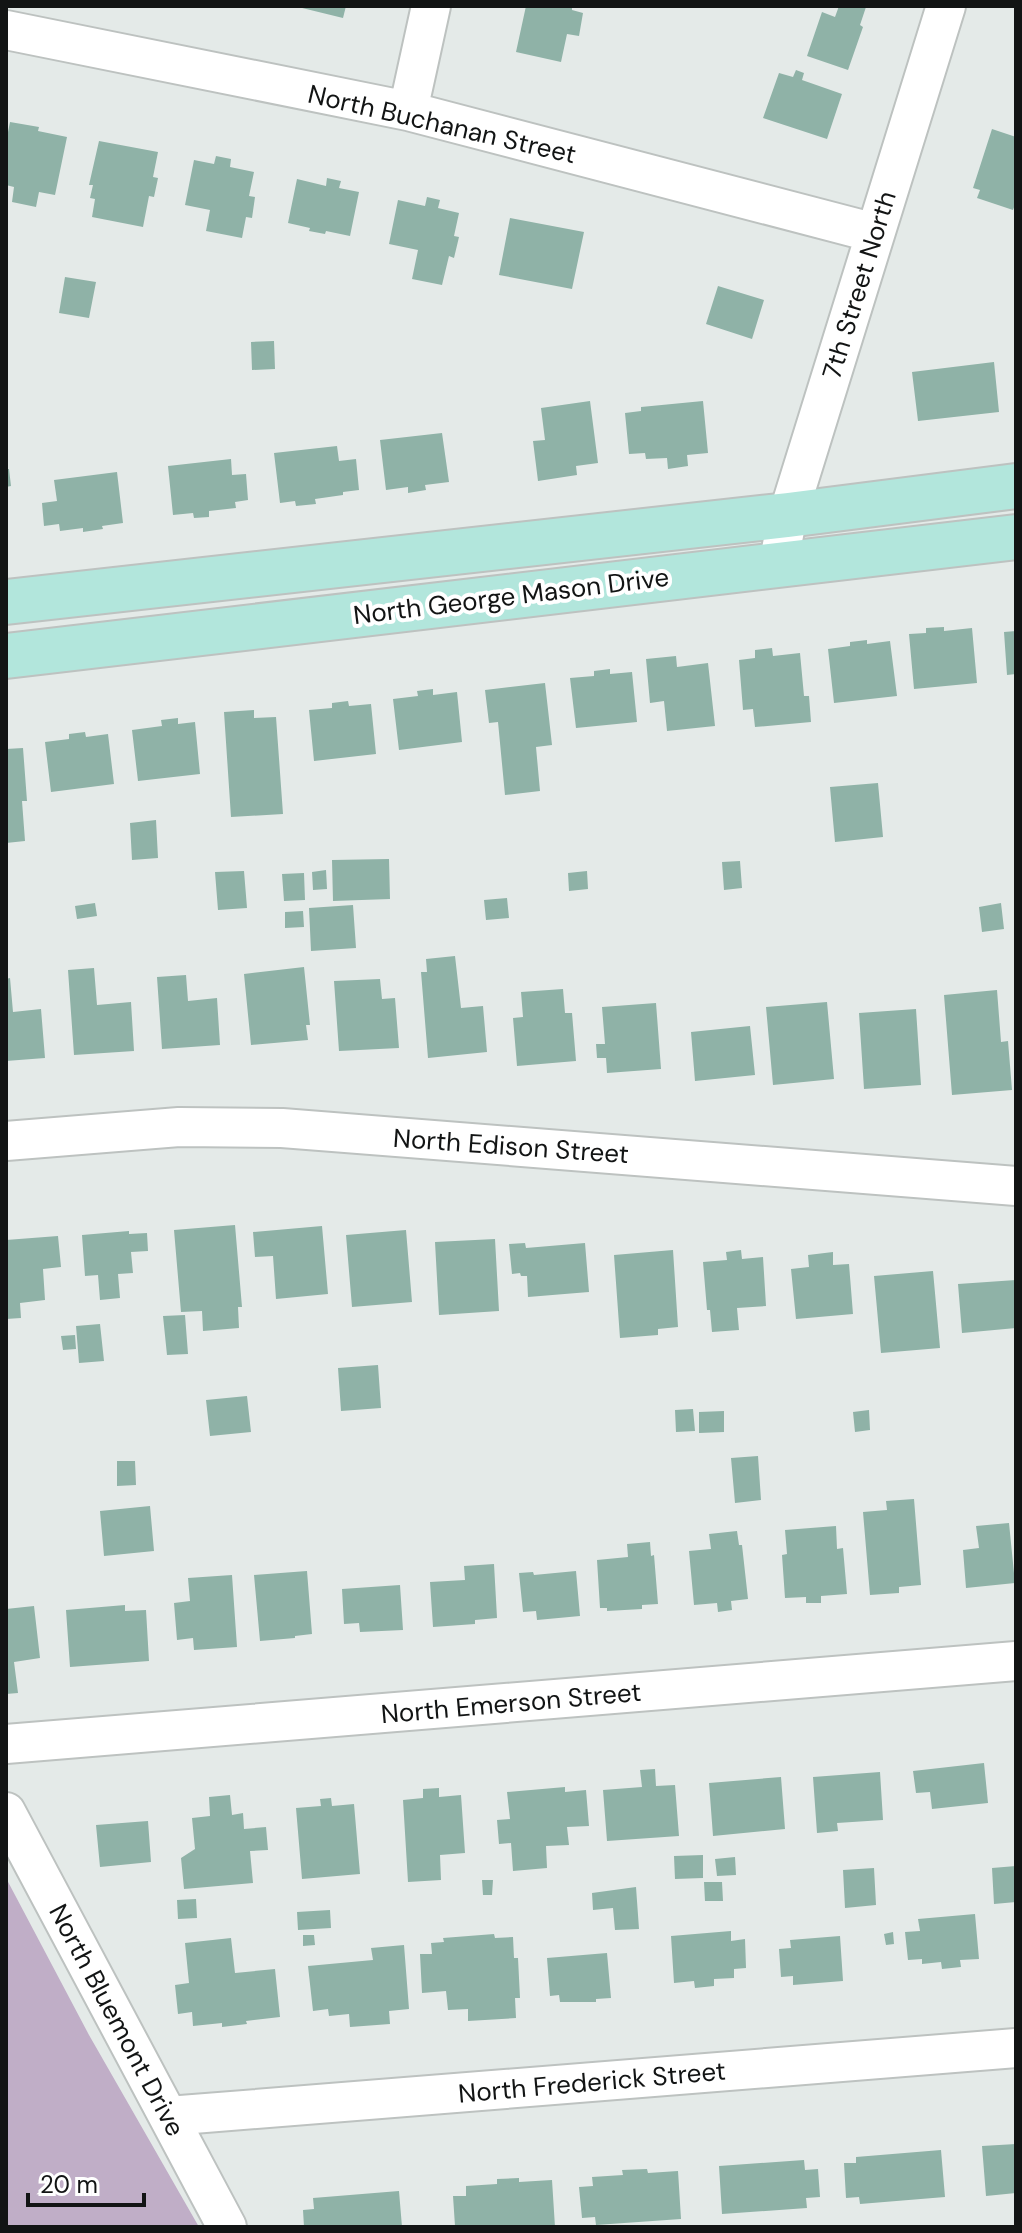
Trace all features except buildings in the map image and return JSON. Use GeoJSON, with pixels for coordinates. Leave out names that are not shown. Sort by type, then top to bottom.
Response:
{"type":"FeatureCollection","features":[{"type":"Feature","properties":{"kind":"main road","name":"North George Mason Drive"},"geometry":{"type":"LineString","coordinates":[[6,602],[788,515],[1016,486]]}},
{"type":"Feature","properties":{"kind":"main road","name":"North George Mason Drive"},"geometry":{"type":"LineString","coordinates":[[6,656],[1016,537]]}},
{"type":"Feature","properties":{"kind":"street"},"geometry":{"type":"LineString","coordinates":[[408,111],[431,6]]}},
{"type":"Feature","properties":{"kind":"street","name":"7th Street North"},"geometry":{"type":"LineString","coordinates":[[778,565],[788,515],[946,6]]}},
{"type":"Feature","properties":{"kind":"street","name":"North Buchanan Street"},"geometry":{"type":"LineString","coordinates":[[6,30],[408,111],[875,233]]}},
{"type":"Feature","properties":{"kind":"street","name":"North Edison Street"},"geometry":{"type":"LineString","coordinates":[[6,1141],[179,1127],[282,1128],[1016,1186]]}},
{"type":"Feature","properties":{"kind":"street","name":"North Emerson Street"},"geometry":{"type":"LineString","coordinates":[[6,1744],[1016,1661]]}},
{"type":"Feature","properties":{"kind":"street","name":"North Bluemont Drive"},"geometry":{"type":"LineString","coordinates":[[6,1812],[227,2227]]}},
{"type":"Feature","properties":{"kind":"street","name":"North Frederick Street"},"geometry":{"type":"LineString","coordinates":[[168,2116],[1016,2048]]}},
{"type":"Feature","properties":{"kind":"shaded area"},"geometry":{"type":"Polygon","coordinates":[[[6,1878],[89,2035],[199,2227],[6,2227],[6,1878]]]}}]}
